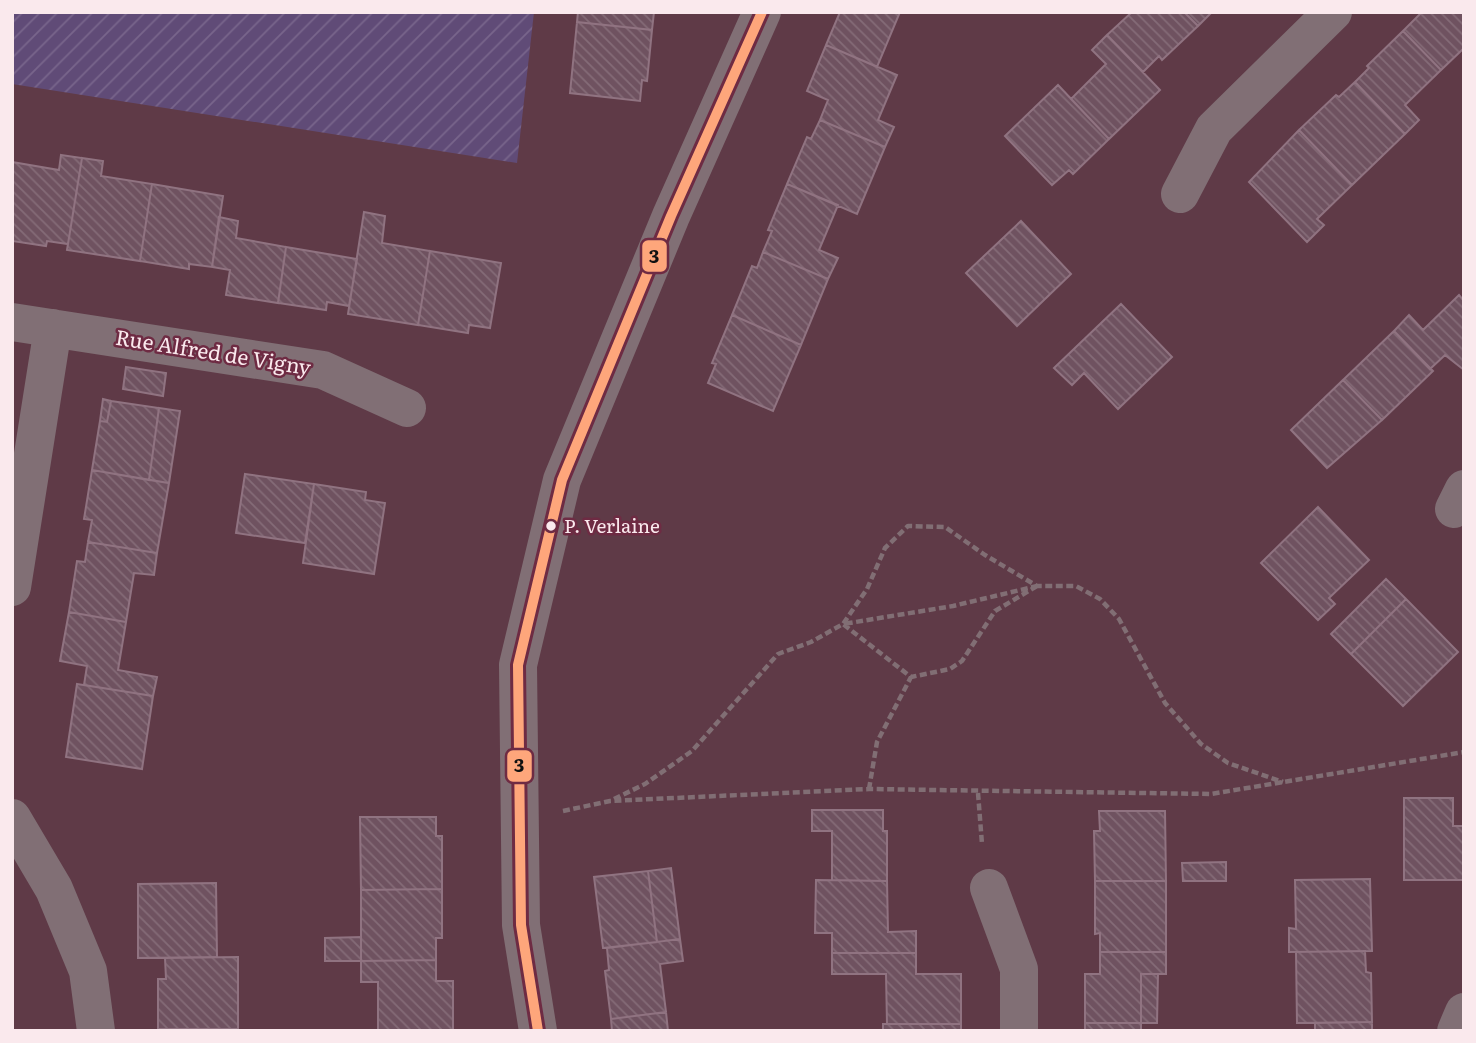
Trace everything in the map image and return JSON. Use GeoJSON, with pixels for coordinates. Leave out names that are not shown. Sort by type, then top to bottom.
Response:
{"type":"FeatureCollection","features":[{"type":"Feature","properties":{"kind":"street"},"geometry":{"type":"LineString","coordinates":[[538,1031],[521,925],[518,665],[562,480],[671,216],[762,12]]}},
{"type":"Feature","properties":{"kind":"street"},"geometry":{"type":"LineString","coordinates":[[1180,194],[1214,129],[1334,12]]}},
{"type":"Feature","properties":{"kind":"street","name":"Rue Alfred de Vigny"},"geometry":{"type":"LineString","coordinates":[[12,322],[323,370],[407,408]]}},
{"type":"Feature","properties":{"kind":"street"},"geometry":{"type":"LineString","coordinates":[[12,587],[52,328]]}},
{"type":"Feature","properties":{"kind":"street"},"geometry":{"type":"LineString","coordinates":[[12,818],[54,889],[88,971],[96,1031]]}},
{"type":"Feature","properties":{"kind":"street"},"geometry":{"type":"LineString","coordinates":[[989,888],[1019,969],[1019,1031]]}},
{"type":"Feature","properties":{"kind":"street"},"geometry":{"type":"LineString","coordinates":[[1456,1031],[1464,1012]]}},
{"type":"Feature","properties":{"kind":"path"},"geometry":{"type":"LineString","coordinates":[[843,624],[867,589],[885,548],[908,526],[945,527],[1037,586]]}},
{"type":"Feature","properties":{"kind":"path"},"geometry":{"type":"LineString","coordinates":[[610,801],[645,784],[692,751],[778,654],[811,642],[843,624],[953,606],[1037,586],[1076,586],[1100,599],[1119,619],[1165,703],[1201,744],[1228,763],[1283,783]]}},
{"type":"Feature","properties":{"kind":"path"},"geometry":{"type":"LineString","coordinates":[[869,789],[877,742],[911,677],[950,668],[962,661],[995,611],[1037,586]]}},
{"type":"Feature","properties":{"kind":"path"},"geometry":{"type":"LineString","coordinates":[[843,624],[911,677]]}},
{"type":"Feature","properties":{"kind":"path"},"geometry":{"type":"LineString","coordinates":[[520,820],[610,801],[869,789],[978,793],[1211,794],[1464,752]]}},
{"type":"Feature","properties":{"kind":"path"},"geometry":{"type":"LineString","coordinates":[[978,793],[989,888]]}},
{"type":"Feature","properties":{"kind":"shaded area"},"geometry":{"type":"Polygon","coordinates":[[[12,12],[534,12],[517,163],[12,84],[12,12]]]}},
{"type":"Feature","properties":{"kind":"building"},"geometry":{"type":"Polygon","coordinates":[[[578,12],[654,12],[652,30],[577,22],[578,12]]]}},
{"type":"Feature","properties":{"kind":"building"},"geometry":{"type":"Polygon","coordinates":[[[840,12],[900,12],[877,67],[826,45],[840,12]]]}},
{"type":"Feature","properties":{"kind":"building"},"geometry":{"type":"Polygon","coordinates":[[[1132,12],[1184,12],[1198,26],[1162,60],[1159,56],[1143,72],[1107,35],[1132,12]]]}},
{"type":"Feature","properties":{"kind":"building"},"geometry":{"type":"Polygon","coordinates":[[[1184,12],[1212,12],[1198,26],[1184,12]]]}},
{"type":"Feature","properties":{"kind":"building"},"geometry":{"type":"Polygon","coordinates":[[[1422,12],[1464,12],[1464,48],[1441,70],[1403,31],[1422,12]]]}},
{"type":"Feature","properties":{"kind":"building"},"geometry":{"type":"Polygon","coordinates":[[[577,22],[652,30],[647,81],[642,80],[640,101],[570,93],[577,22]]]}},
{"type":"Feature","properties":{"kind":"building"},"geometry":{"type":"Polygon","coordinates":[[[1403,31],[1441,70],[1405,105],[1419,120],[1405,134],[1355,82],[1369,68],[1367,66],[1403,31]]]}},
{"type":"Feature","properties":{"kind":"building"},"geometry":{"type":"Polygon","coordinates":[[[1107,35],[1160,90],[1109,139],[1071,99],[1106,64],[1092,50],[1107,35]]]}},
{"type":"Feature","properties":{"kind":"building"},"geometry":{"type":"Polygon","coordinates":[[[826,45],[897,75],[878,120],[894,127],[885,147],[820,120],[828,100],[807,91],[826,45]]]}},
{"type":"Feature","properties":{"kind":"building"},"geometry":{"type":"Polygon","coordinates":[[[1355,82],[1405,134],[1352,185],[1299,130],[1336,95],[1339,97],[1355,82]]]}},
{"type":"Feature","properties":{"kind":"building"},"geometry":{"type":"Polygon","coordinates":[[[1058,85],[1109,139],[1073,174],[1069,170],[1052,185],[1005,136],[1058,85]]]}},
{"type":"Feature","properties":{"kind":"building"},"geometry":{"type":"Polygon","coordinates":[[[820,120],[885,147],[857,214],[787,184],[807,137],[811,139],[820,120]]]}},
{"type":"Feature","properties":{"kind":"building"},"geometry":{"type":"Polygon","coordinates":[[[1299,130],[1352,185],[1317,219],[1324,225],[1307,242],[1249,182],[1299,130]]]}},
{"type":"Feature","properties":{"kind":"building"},"geometry":{"type":"Polygon","coordinates":[[[61,155],[82,158],[68,244],[47,241],[46,246],[12,241],[12,162],[59,170],[61,155]]]}},
{"type":"Feature","properties":{"kind":"building"},"geometry":{"type":"Polygon","coordinates":[[[82,158],[103,161],[101,176],[152,184],[140,261],[67,250],[82,158]]]}},
{"type":"Feature","properties":{"kind":"building"},"geometry":{"type":"Polygon","coordinates":[[[152,184],[223,196],[212,267],[189,264],[189,269],[140,261],[152,184]]]}},
{"type":"Feature","properties":{"kind":"building"},"geometry":{"type":"Polygon","coordinates":[[[787,184],[838,205],[819,250],[838,258],[828,279],[763,252],[772,231],[768,230],[787,184]]]}},
{"type":"Feature","properties":{"kind":"building"},"geometry":{"type":"Polygon","coordinates":[[[364,212],[385,216],[382,243],[430,251],[418,325],[348,314],[364,212]]]}},
{"type":"Feature","properties":{"kind":"building"},"geometry":{"type":"Polygon","coordinates":[[[219,217],[238,221],[236,238],[286,247],[278,303],[226,295],[230,270],[212,267],[219,217]]]}},
{"type":"Feature","properties":{"kind":"building"},"geometry":{"type":"Polygon","coordinates":[[[1021,221],[1071,274],[1017,326],[966,273],[1021,221]]]}},
{"type":"Feature","properties":{"kind":"building"},"geometry":{"type":"Polygon","coordinates":[[[286,247],[357,259],[349,306],[327,302],[326,310],[278,303],[286,247]]]}},
{"type":"Feature","properties":{"kind":"building"},"geometry":{"type":"Polygon","coordinates":[[[430,251],[501,263],[490,328],[469,325],[468,333],[418,325],[430,251]]]}},
{"type":"Feature","properties":{"kind":"building"},"geometry":{"type":"Polygon","coordinates":[[[763,252],[828,279],[801,345],[732,315],[752,266],[757,268],[763,252]]]}},
{"type":"Feature","properties":{"kind":"building"},"geometry":{"type":"Polygon","coordinates":[[[1459,295],[1464,301],[1464,370],[1445,355],[1430,369],[1394,331],[1409,315],[1423,330],[1459,295]]]}},
{"type":"Feature","properties":{"kind":"building"},"geometry":{"type":"Polygon","coordinates":[[[1121,304],[1172,357],[1118,409],[1084,373],[1072,385],[1054,368],[1121,304]]]}},
{"type":"Feature","properties":{"kind":"building"},"geometry":{"type":"Polygon","coordinates":[[[732,315],[801,345],[773,411],[708,383],[716,364],[712,363],[732,315]]]}},
{"type":"Feature","properties":{"kind":"building"},"geometry":{"type":"Polygon","coordinates":[[[1394,331],[1433,371],[1382,420],[1343,380],[1394,331]]]}},
{"type":"Feature","properties":{"kind":"building"},"geometry":{"type":"Polygon","coordinates":[[[126,367],[166,373],[163,396],[123,389],[126,367]]]}},
{"type":"Feature","properties":{"kind":"building"},"geometry":{"type":"Polygon","coordinates":[[[1343,380],[1382,420],[1327,468],[1291,430],[1343,380]]]}},
{"type":"Feature","properties":{"kind":"building"},"geometry":{"type":"Polygon","coordinates":[[[103,399],[111,401],[107,422],[100,421],[103,399]]]}},
{"type":"Feature","properties":{"kind":"building"},"geometry":{"type":"Polygon","coordinates":[[[111,401],[159,408],[149,480],[92,470],[100,421],[107,422],[111,401]]]}},
{"type":"Feature","properties":{"kind":"building"},"geometry":{"type":"Polygon","coordinates":[[[159,408],[180,411],[169,483],[149,480],[159,408]]]}},
{"type":"Feature","properties":{"kind":"building"},"geometry":{"type":"Polygon","coordinates":[[[92,470],[169,483],[157,553],[88,542],[92,520],[84,519],[92,470]]]}},
{"type":"Feature","properties":{"kind":"building"},"geometry":{"type":"Polygon","coordinates":[[[245,474],[314,484],[305,543],[236,533],[245,474]]]}},
{"type":"Feature","properties":{"kind":"building"},"geometry":{"type":"Polygon","coordinates":[[[314,484],[366,492],[365,500],[385,503],[374,574],[303,563],[314,484]]]}},
{"type":"Feature","properties":{"kind":"building"},"geometry":{"type":"Polygon","coordinates":[[[1318,507],[1369,560],[1329,598],[1335,604],[1318,620],[1261,563],[1318,507]]]}},
{"type":"Feature","properties":{"kind":"building"},"geometry":{"type":"Polygon","coordinates":[[[88,542],[157,553],[154,575],[134,573],[126,622],[69,612],[77,561],[85,562],[88,542]]]}},
{"type":"Feature","properties":{"kind":"building"},"geometry":{"type":"Polygon","coordinates":[[[1386,579],[1406,599],[1351,654],[1331,634],[1386,579]]]}},
{"type":"Feature","properties":{"kind":"building"},"geometry":{"type":"Polygon","coordinates":[[[1406,599],[1458,652],[1403,706],[1351,654],[1406,599]]]}},
{"type":"Feature","properties":{"kind":"building"},"geometry":{"type":"Polygon","coordinates":[[[69,612],[126,622],[118,670],[157,677],[153,696],[84,685],[87,666],[60,661],[69,612]]]}},
{"type":"Feature","properties":{"kind":"building"},"geometry":{"type":"Polygon","coordinates":[[[77,684],[153,696],[142,769],[66,757],[77,684]]]}},
{"type":"Feature","properties":{"kind":"building"},"geometry":{"type":"Polygon","coordinates":[[[1404,798],[1453,798],[1453,826],[1464,826],[1464,880],[1404,880],[1404,798]]]}},
{"type":"Feature","properties":{"kind":"building"},"geometry":{"type":"Polygon","coordinates":[[[812,810],[883,810],[883,831],[887,831],[887,881],[832,880],[832,831],[812,831],[812,810]]]}},
{"type":"Feature","properties":{"kind":"building"},"geometry":{"type":"Polygon","coordinates":[[[1099,811],[1165,811],[1166,881],[1095,881],[1094,831],[1100,831],[1099,811]]]}},
{"type":"Feature","properties":{"kind":"building"},"geometry":{"type":"Polygon","coordinates":[[[360,817],[436,817],[436,836],[442,836],[442,889],[361,890],[360,817]]]}},
{"type":"Feature","properties":{"kind":"building"},"geometry":{"type":"Polygon","coordinates":[[[1226,862],[1226,881],[1183,881],[1182,863],[1226,862]]]}},
{"type":"Feature","properties":{"kind":"building"},"geometry":{"type":"Polygon","coordinates":[[[671,868],[680,939],[657,942],[648,871],[671,868]]]}},
{"type":"Feature","properties":{"kind":"building"},"geometry":{"type":"Polygon","coordinates":[[[648,871],[657,942],[603,948],[594,877],[648,871]]]}},
{"type":"Feature","properties":{"kind":"building"},"geometry":{"type":"Polygon","coordinates":[[[1370,879],[1372,951],[1289,952],[1289,928],[1296,929],[1295,880],[1370,879]]]}},
{"type":"Feature","properties":{"kind":"building"},"geometry":{"type":"Polygon","coordinates":[[[816,880],[887,881],[888,932],[916,931],[916,953],[832,953],[832,933],[815,933],[816,880]]]}},
{"type":"Feature","properties":{"kind":"building"},"geometry":{"type":"Polygon","coordinates":[[[1095,881],[1166,881],[1166,952],[1100,952],[1100,933],[1095,934],[1095,881]]]}},
{"type":"Feature","properties":{"kind":"building"},"geometry":{"type":"Polygon","coordinates":[[[216,883],[217,957],[138,958],[138,884],[216,883]]]}},
{"type":"Feature","properties":{"kind":"building"},"geometry":{"type":"Polygon","coordinates":[[[442,889],[442,938],[436,938],[436,960],[361,961],[361,890],[442,889]]]}},
{"type":"Feature","properties":{"kind":"building"},"geometry":{"type":"Polygon","coordinates":[[[361,937],[361,961],[325,961],[325,938],[361,937]]]}},
{"type":"Feature","properties":{"kind":"building"},"geometry":{"type":"Polygon","coordinates":[[[680,939],[683,961],[660,964],[666,1012],[611,1019],[605,971],[609,970],[607,948],[680,939]]]}},
{"type":"Feature","properties":{"kind":"building"},"geometry":{"type":"Polygon","coordinates":[[[1365,951],[1366,972],[1371,973],[1372,1022],[1297,1023],[1296,952],[1365,951]]]}},
{"type":"Feature","properties":{"kind":"building"},"geometry":{"type":"Polygon","coordinates":[[[1100,952],[1166,952],[1166,974],[1141,974],[1141,1023],[1085,1023],[1085,974],[1100,974],[1100,952]]]}},
{"type":"Feature","properties":{"kind":"building"},"geometry":{"type":"Polygon","coordinates":[[[832,953],[916,953],[916,974],[961,974],[961,1024],[887,1024],[886,974],[832,974],[832,953]]]}},
{"type":"Feature","properties":{"kind":"building"},"geometry":{"type":"Polygon","coordinates":[[[238,957],[238,1029],[158,1029],[158,979],[166,979],[165,958],[238,957]]]}},
{"type":"Feature","properties":{"kind":"building"},"geometry":{"type":"Polygon","coordinates":[[[436,960],[436,981],[453,981],[453,1031],[378,1031],[378,982],[361,982],[361,961],[436,960]]]}},
{"type":"Feature","properties":{"kind":"building"},"geometry":{"type":"Polygon","coordinates":[[[1141,974],[1158,974],[1157,1023],[1141,1023],[1141,974]]]}},
{"type":"Feature","properties":{"kind":"building"},"geometry":{"type":"Polygon","coordinates":[[[666,1012],[668,1031],[612,1031],[611,1019],[666,1012]]]}},
{"type":"Feature","properties":{"kind":"building"},"geometry":{"type":"Polygon","coordinates":[[[1372,1022],[1372,1031],[1315,1031],[1315,1023],[1372,1022]]]}},
{"type":"Feature","properties":{"kind":"building"},"geometry":{"type":"Polygon","coordinates":[[[1085,1023],[1141,1023],[1141,1031],[1085,1031],[1085,1023]]]}},
{"type":"Feature","properties":{"kind":"building"},"geometry":{"type":"Polygon","coordinates":[[[883,1024],[961,1024],[961,1031],[883,1031],[883,1024]]]}},
{"type":"Feature","properties":{"kind":"building"},"geometry":{"type":"Polygon","coordinates":[[[238,1029],[238,1031],[158,1031],[238,1029]]]}},
{"type":"Feature","properties":{"kind":"transit line","name":"3"},"geometry":{"type":"LineString","coordinates":[[538,1031],[521,925],[518,665],[562,480],[671,216],[762,12]]}},
{"type":"Feature","properties":{"kind":"place","name":"P. Verlaine"},"geometry":{"type":"Point","coordinates":[551,526]}}]}
